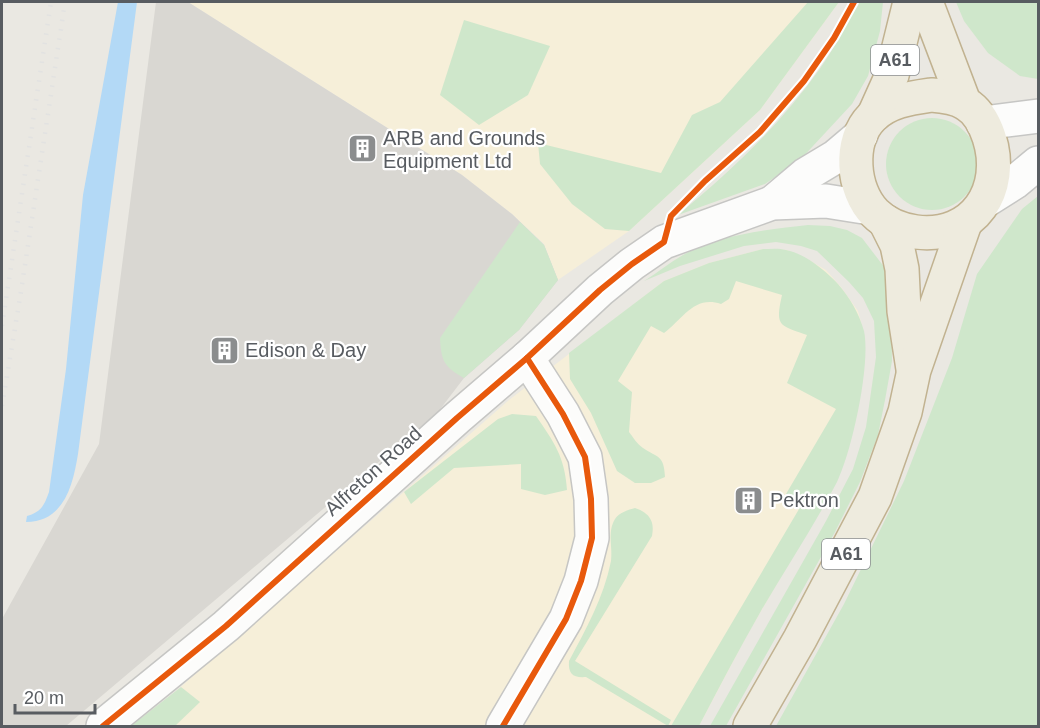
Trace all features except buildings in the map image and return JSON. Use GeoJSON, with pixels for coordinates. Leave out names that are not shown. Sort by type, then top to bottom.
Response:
{"type":"FeatureCollection","features":[{"type":"Feature","properties":{"kind":"highway","name":"Alfreton Road"},"geometry":{"type":"LineString","coordinates":[[867,125],[892,75],[910,2]]}},
{"type":"Feature","properties":{"kind":"highway","name":"A61"},"geometry":{"type":"LineString","coordinates":[[926,2],[974,112]]}},
{"type":"Feature","properties":{"kind":"highway"},"geometry":{"type":"LineString","coordinates":[[946,96],[974,112],[994,156],[991,187],[975,212],[940,232],[900,229],[878,214],[863,194],[856,170],[856,154],[867,125],[888,106],[917,97],[946,96]]}},
{"type":"Feature","properties":{"kind":"highway","name":"A61"},"geometry":{"type":"LineString","coordinates":[[750,726],[800,639],[875,496],[905,412],[914,370],[975,212]]}},
{"type":"Feature","properties":{"kind":"highway","name":"A61"},"geometry":{"type":"LineString","coordinates":[[878,214],[897,244],[902,269],[904,311],[914,370]]}},
{"type":"Feature","properties":{"kind":"street"},"geometry":{"type":"LineString","coordinates":[[974,112],[1038,116]]}},
{"type":"Feature","properties":{"kind":"street","name":"Alfreton Road"},"geometry":{"type":"LineString","coordinates":[[772,203],[805,175],[835,157],[867,125]]}},
{"type":"Feature","properties":{"kind":"street"},"geometry":{"type":"LineString","coordinates":[[975,212],[1038,163]]}},
{"type":"Feature","properties":{"kind":"street","name":"Alfreton Road"},"geometry":{"type":"LineString","coordinates":[[104,726],[226,626],[600,290],[664,242],[772,203],[826,201],[878,214]]}},
{"type":"Feature","properties":{"kind":"street"},"geometry":{"type":"LineString","coordinates":[[503,726],[566,619],[581,581],[592,538],[591,499],[585,457],[563,414],[527,358]]}},
{"type":"Feature","properties":{"kind":"shaded area"},"geometry":{"type":"Polygon","coordinates":[[[156,2],[188,2],[462,175],[512,214],[544,245],[558,280],[519,330],[464,378],[438,412],[66,726],[2,726],[2,619],[99,444],[156,2]]]}},
{"type":"Feature","properties":{"kind":"shaded area"},"geometry":{"type":"Polygon","coordinates":[[[188,2],[839,2],[760,110],[629,231],[558,280],[544,244],[512,214],[462,175],[188,2]]]}},
{"type":"Feature","properties":{"kind":"shaded area","name":"Pektron"},"geometry":{"type":"Polygon","coordinates":[[[763,249],[787,250],[807,259],[826,270],[841,287],[858,311],[864,333],[863,378],[850,442],[837,480],[746,637],[699,726],[136,726],[509,400],[664,281],[709,263],[763,249]]]}},
{"type":"Feature","properties":{"kind":"green space"},"geometry":{"type":"Polygon","coordinates":[[[808,2],[839,2],[760,110],[629,231],[605,229],[572,204],[540,164],[538,143],[661,173],[692,115],[720,102],[808,2]]]}},
{"type":"Feature","properties":{"kind":"green space"},"geometry":{"type":"Polygon","coordinates":[[[858,2],[883,2],[880,31],[868,76],[852,104],[800,160],[765,184],[678,215],[735,165],[788,110],[824,62],[858,2]]]}},
{"type":"Feature","properties":{"kind":"green space"},"geometry":{"type":"Polygon","coordinates":[[[956,2],[1038,2],[1038,79],[1020,76],[988,53],[964,21],[956,2]]]}},
{"type":"Feature","properties":{"kind":"green space"},"geometry":{"type":"Polygon","coordinates":[[[464,20],[550,46],[528,95],[479,125],[440,95],[464,20]]]}},
{"type":"Feature","properties":{"kind":"green space"},"geometry":{"type":"Polygon","coordinates":[[[932,118],[958,126],[970,138],[978,164],[970,190],[958,202],[932,210],[906,202],[894,190],[886,164],[894,138],[906,126],[932,118]]]}},
{"type":"Feature","properties":{"kind":"green space"},"geometry":{"type":"Polygon","coordinates":[[[1038,196],[1038,726],[776,726],[844,604],[904,481],[952,358],[977,274],[1022,209],[1038,196]]]}},
{"type":"Feature","properties":{"kind":"green space"},"geometry":{"type":"Polygon","coordinates":[[[520,222],[544,245],[558,280],[519,330],[464,378],[448,367],[445,362],[441,352],[440,338],[520,222]]]}},
{"type":"Feature","properties":{"kind":"green space"},"geometry":{"type":"Polygon","coordinates":[[[808,225],[830,226],[847,230],[862,238],[888,272],[892,361],[885,400],[878,435],[860,482],[835,532],[726,726],[710,726],[853,469],[866,427],[876,357],[874,321],[863,298],[849,282],[817,251],[801,246],[776,242],[744,246],[680,266],[644,281],[683,255],[711,242],[744,234],[808,225]]]}},
{"type":"Feature","properties":{"kind":"green space"},"geometry":{"type":"Polygon","coordinates":[[[763,249],[783,249],[807,259],[833,279],[850,300],[864,331],[865,364],[859,407],[849,450],[837,482],[753,625],[699,726],[671,726],[802,504],[786,494],[836,409],[787,383],[807,335],[781,323],[779,313],[782,295],[736,281],[729,299],[721,304],[712,302],[696,306],[664,333],[651,326],[618,381],[632,392],[629,432],[641,446],[662,461],[664,470],[665,477],[651,483],[635,483],[617,471],[591,413],[570,379],[569,353],[664,281],[709,263],[763,249]]]}},
{"type":"Feature","properties":{"kind":"green space"},"geometry":{"type":"Polygon","coordinates":[[[512,414],[536,416],[558,450],[564,468],[567,490],[545,495],[521,489],[521,464],[454,468],[411,504],[404,492],[498,419],[512,414]]]}},
{"type":"Feature","properties":{"kind":"green space"},"geometry":{"type":"Polygon","coordinates":[[[635,508],[648,515],[653,526],[652,536],[575,661],[671,720],[668,726],[586,677],[575,676],[569,669],[569,661],[594,612],[608,574],[611,561],[611,534],[615,519],[635,508]]]}},
{"type":"Feature","properties":{"kind":"green space"},"geometry":{"type":"Polygon","coordinates":[[[181,687],[200,702],[175,726],[131,726],[181,687]]]}},
{"type":"Feature","properties":{"kind":"water"},"geometry":{"type":"Polygon","coordinates":[[[118,2],[137,2],[78,454],[69,489],[58,509],[49,516],[26,522],[27,516],[36,513],[41,508],[49,492],[66,369],[83,195],[118,2]]]}},
{"type":"Feature","properties":{"kind":"railway"},"geometry":{"type":"LineString","coordinates":[[2,326],[51,2]]}},
{"type":"Feature","properties":{"kind":"railway"},"geometry":{"type":"LineString","coordinates":[[2,406],[65,2]]}},
{"type":"Feature","properties":{"kind":"cycle path"},"geometry":{"type":"LineString","coordinates":[[103,726],[226,626],[600,290],[664,242],[671,216],[705,181],[760,132],[804,81],[834,38],[854,2]]}},
{"type":"Feature","properties":{"kind":"cycle path"},"geometry":{"type":"LineString","coordinates":[[503,726],[566,619],[581,581],[592,538],[591,499],[585,457],[563,414],[527,358]]}},
{"type":"Feature","properties":{"kind":"place","name":"ARB and Grounds Equipment Ltd"},"geometry":{"type":"Point","coordinates":[362,149]}},
{"type":"Feature","properties":{"kind":"place","name":"Edison & Day"},"geometry":{"type":"Point","coordinates":[224,350]}},
{"type":"Feature","properties":{"kind":"place","name":"Pektron"},"geometry":{"type":"Point","coordinates":[749,500]}}]}
